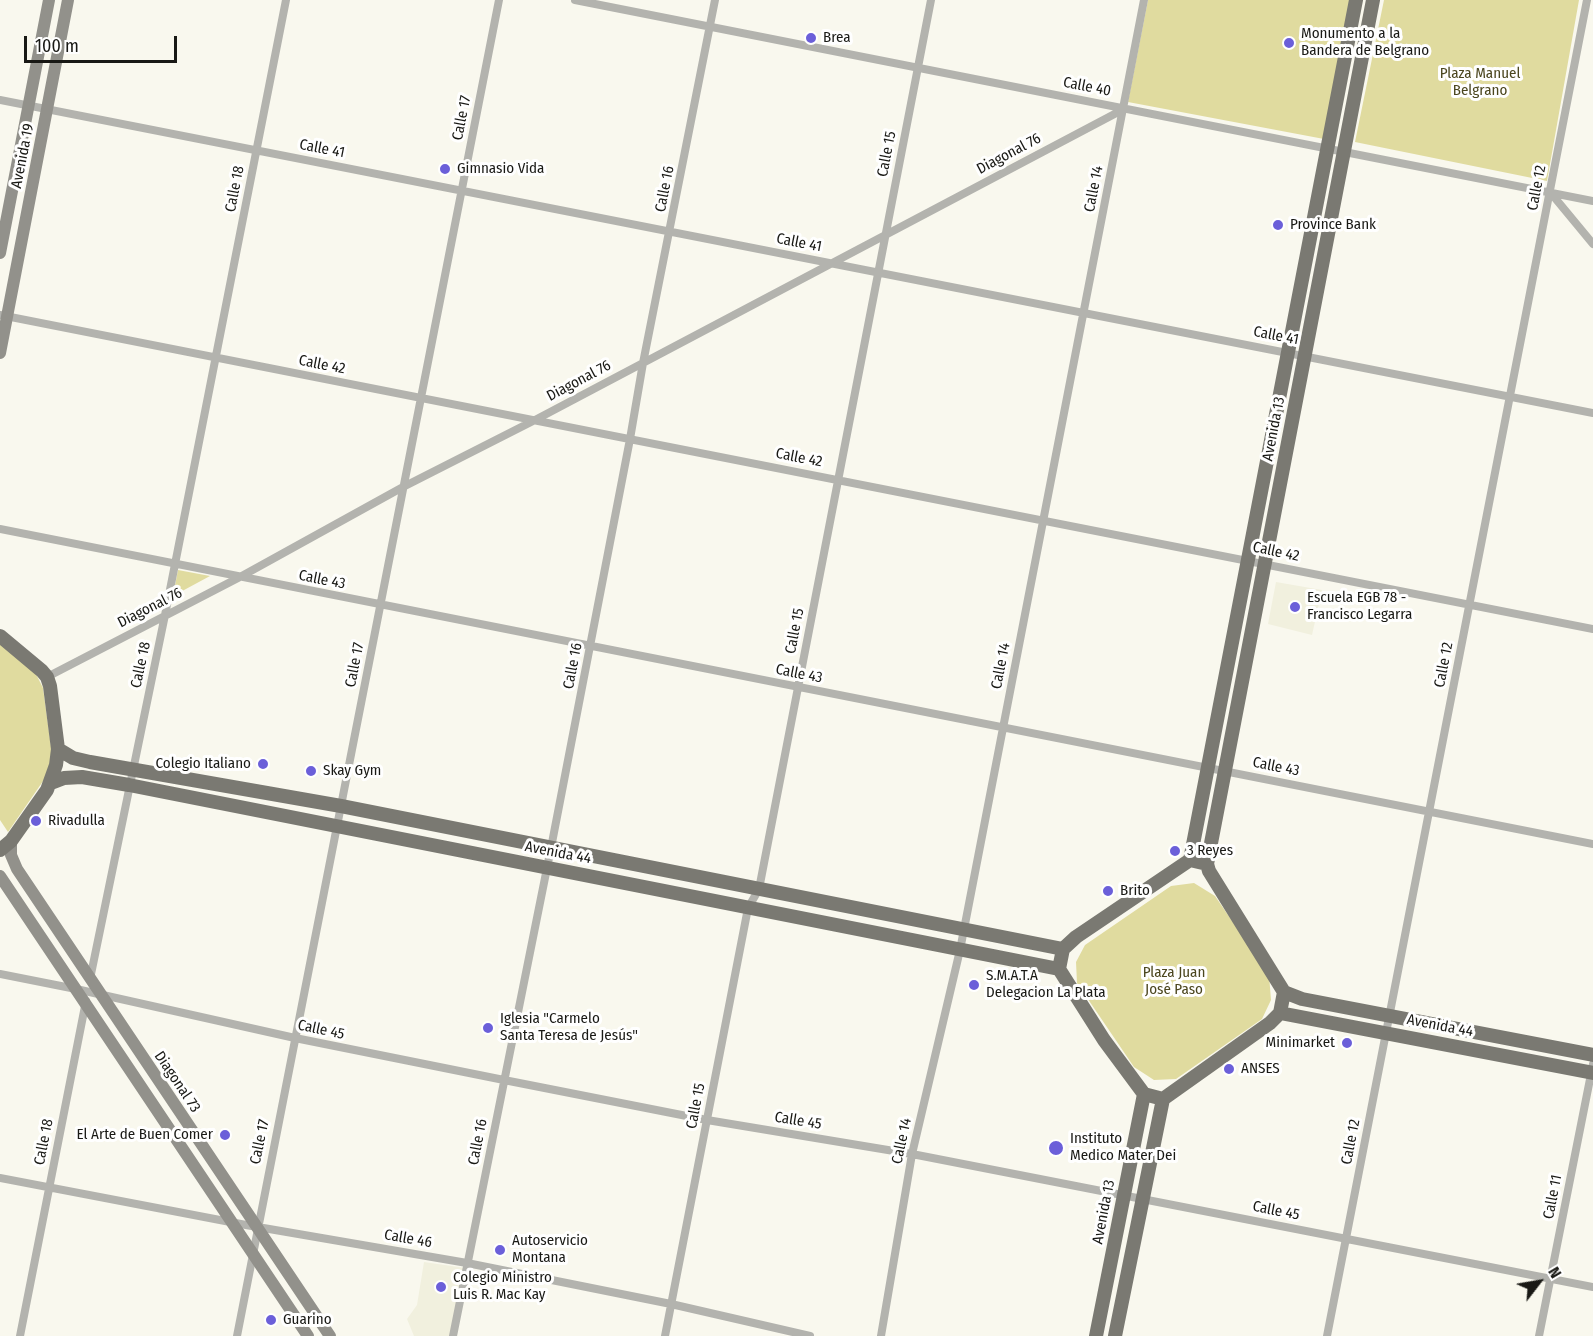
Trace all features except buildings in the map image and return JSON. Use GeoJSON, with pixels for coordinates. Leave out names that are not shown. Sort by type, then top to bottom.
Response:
{"type":"FeatureCollection","features":[{"type":"Feature","properties":{"kind":"main road","name":"Avenida 19"},"geometry":{"type":"LineString","coordinates":[[0,253],[49,0]]}},
{"type":"Feature","properties":{"kind":"main road","name":"Avenida 19"},"geometry":{"type":"LineString","coordinates":[[0,353],[4,316],[68,0]]}},
{"type":"Feature","properties":{"kind":"main road","name":"Avenida 13"},"geometry":{"type":"LineString","coordinates":[[1190,861],[1356,0]]}},
{"type":"Feature","properties":{"kind":"main road","name":"Avenida 13"},"geometry":{"type":"LineString","coordinates":[[1207,864],[1373,0]]}},
{"type":"Feature","properties":{"kind":"main road"},"geometry":{"type":"LineString","coordinates":[[0,636],[42,671],[47,678],[58,749],[51,783],[6,845]]}},
{"type":"Feature","properties":{"kind":"main road","name":"Avenida 44"},"geometry":{"type":"LineString","coordinates":[[58,749],[73,758],[341,806],[1063,949]]}},
{"type":"Feature","properties":{"kind":"main road","name":"Avenida 44"},"geometry":{"type":"LineString","coordinates":[[51,783],[64,778],[82,777],[129,785],[1059,969]]}},
{"type":"Feature","properties":{"kind":"main road","name":"Diagonal 73"},"geometry":{"type":"LineString","coordinates":[[6,845],[85,990],[231,1222],[308,1336]]}},
{"type":"Feature","properties":{"kind":"main road"},"geometry":{"type":"LineString","coordinates":[[1116,1336],[1163,1099],[1270,1023],[1280,1013],[1284,992],[1209,871],[1207,864],[1190,861],[1076,937],[1063,949],[1059,969],[1104,1040],[1144,1094],[1163,1099]]}},
{"type":"Feature","properties":{"kind":"main road","name":"Diagonal 73"},"geometry":{"type":"LineString","coordinates":[[0,876],[85,990],[101,995],[330,1336]]}},
{"type":"Feature","properties":{"kind":"main road","name":"Avenida 44"},"geometry":{"type":"LineString","coordinates":[[1284,992],[1302,999],[1593,1056]]}},
{"type":"Feature","properties":{"kind":"main road","name":"Avenida 44"},"geometry":{"type":"LineString","coordinates":[[1280,1013],[1592,1070]]}},
{"type":"Feature","properties":{"kind":"main road","name":"Avenida 13"},"geometry":{"type":"LineString","coordinates":[[1096,1336],[1144,1094]]}},
{"type":"Feature","properties":{"kind":"street","name":"Calle 18"},"geometry":{"type":"LineString","coordinates":[[20,1336],[85,990],[165,615],[286,0]]}},
{"type":"Feature","properties":{"kind":"street","name":"Calle 17"},"geometry":{"type":"LineString","coordinates":[[237,1336],[499,0]]}},
{"type":"Feature","properties":{"kind":"street","name":"Calle 40"},"geometry":{"type":"LineString","coordinates":[[575,0],[1593,201]]}},
{"type":"Feature","properties":{"kind":"street","name":"Calle 16"},"geometry":{"type":"LineString","coordinates":[[453,1336],[551,848],[715,0]]}},
{"type":"Feature","properties":{"kind":"street","name":"Calle 15"},"geometry":{"type":"LineString","coordinates":[[665,1336],[748,908],[759,889],[931,0]]}},
{"type":"Feature","properties":{"kind":"street","name":"Calle 14"},"geometry":{"type":"LineString","coordinates":[[881,1336],[912,1154],[960,950],[1144,0]]}},
{"type":"Feature","properties":{"kind":"street","name":"Calle 12"},"geometry":{"type":"LineString","coordinates":[[1327,1336],[1587,0]]}},
{"type":"Feature","properties":{"kind":"street","name":"Calle 41"},"geometry":{"type":"LineString","coordinates":[[0,100],[1593,413]]}},
{"type":"Feature","properties":{"kind":"street","name":"Diagonal 76"},"geometry":{"type":"LineString","coordinates":[[47,678],[240,577],[403,487],[535,420],[1124,109]]}},
{"type":"Feature","properties":{"kind":"street"},"geometry":{"type":"LineString","coordinates":[[1550,192],[1593,244]]}},
{"type":"Feature","properties":{"kind":"street","name":"Calle 42"},"geometry":{"type":"LineString","coordinates":[[4,316],[1593,628]]}},
{"type":"Feature","properties":{"kind":"street","name":"Calle 43"},"geometry":{"type":"LineString","coordinates":[[0,530],[1593,844]]}},
{"type":"Feature","properties":{"kind":"street"},"geometry":{"type":"LineString","coordinates":[[0,974],[85,990]]}},
{"type":"Feature","properties":{"kind":"street","name":"Calle 45"},"geometry":{"type":"LineString","coordinates":[[101,995],[295,1038],[707,1120],[912,1154],[1593,1287]]}},
{"type":"Feature","properties":{"kind":"street","name":"Calle 11"},"geometry":{"type":"LineString","coordinates":[[1539,1336],[1592,1070]]}},
{"type":"Feature","properties":{"kind":"street","name":"Calle 46"},"geometry":{"type":"LineString","coordinates":[[0,1178],[257,1227],[467,1263],[671,1304],[810,1336]]}},
{"type":"Feature","properties":{"kind":"shaded area","name":"Escuela EGB 78 - Francisco Legarra"},"geometry":{"type":"Polygon","coordinates":[[[1276,582],[1322,590],[1312,635],[1268,624],[1276,582]]]}},
{"type":"Feature","properties":{"kind":"shaded area","name":"Colegio Ministro Luis R. Mac Kay"},"geometry":{"type":"Polygon","coordinates":[[[424,1262],[465,1268],[451,1336],[414,1336],[407,1319],[417,1305],[424,1262]]]}},
{"type":"Feature","properties":{"kind":"green space"},"geometry":{"type":"Polygon","coordinates":[[[1148,0],[1351,0],[1324,139],[1128,102],[1148,0]]]}},
{"type":"Feature","properties":{"kind":"green space","name":"Plaza Manuel Belgrano"},"geometry":{"type":"Polygon","coordinates":[[[1384,0],[1579,0],[1547,181],[1355,142],[1384,0]]]}},
{"type":"Feature","properties":{"kind":"green space"},"geometry":{"type":"Polygon","coordinates":[[[178,570],[210,576],[173,596],[178,570]]]}},
{"type":"Feature","properties":{"kind":"green space"},"geometry":{"type":"Polygon","coordinates":[[[0,644],[35,672],[43,688],[52,754],[50,771],[8,832],[0,820],[0,644]]]}},
{"type":"Feature","properties":{"kind":"green space","name":"Plaza Juan José Paso"},"geometry":{"type":"Polygon","coordinates":[[[1194,883],[1215,896],[1269,975],[1271,1000],[1262,1019],[1176,1079],[1154,1080],[1134,1067],[1077,983],[1076,962],[1085,945],[1171,886],[1194,883]]]}},
{"type":"Feature","properties":{"kind":"place","name":"Brea"},"geometry":{"type":"Point","coordinates":[811,38]}},
{"type":"Feature","properties":{"kind":"place","name":"Monumento a la Bandera de Belgrano"},"geometry":{"type":"Point","coordinates":[1289,43]}},
{"type":"Feature","properties":{"kind":"place","name":"Gimnasio Vida"},"geometry":{"type":"Point","coordinates":[445,169]}},
{"type":"Feature","properties":{"kind":"place","name":"Province Bank"},"geometry":{"type":"Point","coordinates":[1278,225]}},
{"type":"Feature","properties":{"kind":"place","name":"Escuela EGB 78 - Francisco Legarra"},"geometry":{"type":"Point","coordinates":[1295,607]}},
{"type":"Feature","properties":{"kind":"place","name":"Colegio Italiano"},"geometry":{"type":"Point","coordinates":[263,764]}},
{"type":"Feature","properties":{"kind":"place","name":"Skay Gym"},"geometry":{"type":"Point","coordinates":[311,771]}},
{"type":"Feature","properties":{"kind":"place","name":"Rivadulla"},"geometry":{"type":"Point","coordinates":[36,821]}},
{"type":"Feature","properties":{"kind":"place","name":"3 Reyes"},"geometry":{"type":"Point","coordinates":[1175,851]}},
{"type":"Feature","properties":{"kind":"place","name":"Brito"},"geometry":{"type":"Point","coordinates":[1108,891]}},
{"type":"Feature","properties":{"kind":"place","name":"S.M.A.T.A Delegacion La Plata"},"geometry":{"type":"Point","coordinates":[974,985]}},
{"type":"Feature","properties":{"kind":"place","name":"Iglesia \"Carmelo Santa Teresa de Jesús\""},"geometry":{"type":"Point","coordinates":[488,1028]}},
{"type":"Feature","properties":{"kind":"place","name":"Minimarket"},"geometry":{"type":"Point","coordinates":[1347,1043]}},
{"type":"Feature","properties":{"kind":"place","name":"ANSES"},"geometry":{"type":"Point","coordinates":[1229,1069]}},
{"type":"Feature","properties":{"kind":"place","name":"El Arte de Buen Comer"},"geometry":{"type":"Point","coordinates":[225,1135]}},
{"type":"Feature","properties":{"kind":"place","name":"Instituto Medico Mater Dei"},"geometry":{"type":"Point","coordinates":[1056,1148]}},
{"type":"Feature","properties":{"kind":"place","name":"Autoservicio Montana"},"geometry":{"type":"Point","coordinates":[500,1250]}},
{"type":"Feature","properties":{"kind":"place","name":"Colegio Ministro Luis R. Mac Kay"},"geometry":{"type":"Point","coordinates":[441,1287]}},
{"type":"Feature","properties":{"kind":"place","name":"Guarino"},"geometry":{"type":"Point","coordinates":[271,1320]}}]}
